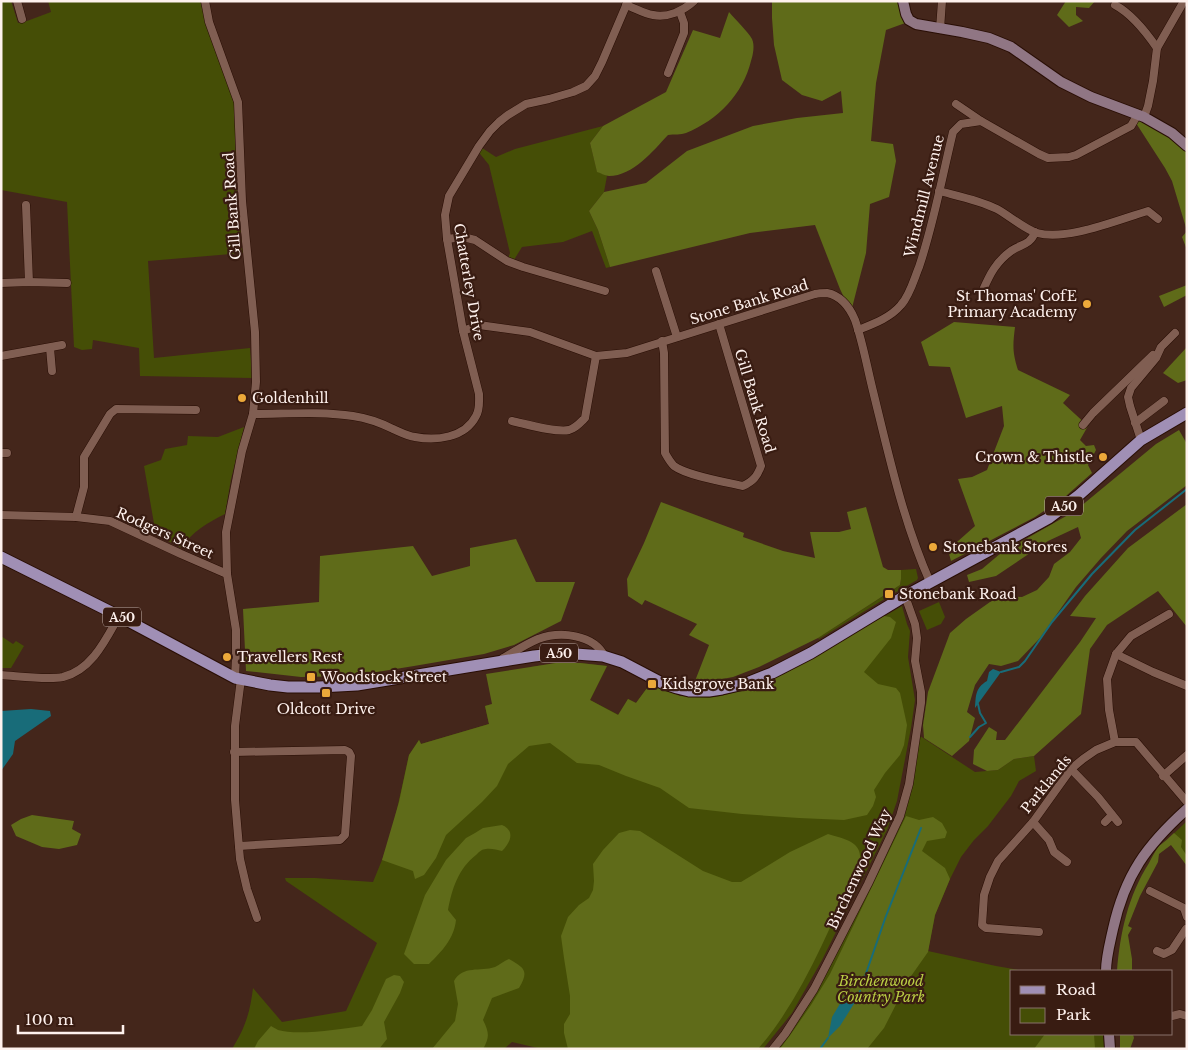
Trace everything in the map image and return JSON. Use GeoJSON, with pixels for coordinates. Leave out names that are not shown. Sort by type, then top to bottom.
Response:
{"type":"FeatureCollection","features":[{"type":"Feature","properties":{"kind":"main road","name":"A50"},"geometry":{"type":"LineString","coordinates":[[1,557],[119,616],[238,679],[288,687],[356,685],[557,653],[575,653],[605,657],[622,662],[662,683],[677,688],[690,691],[709,691],[744,684],[780,669],[811,653],[905,596],[1049,518],[1079,495],[1141,440],[1187,413]]}},
{"type":"Feature","properties":{"kind":"street"},"geometry":{"type":"LineString","coordinates":[[17,1],[22,19]]}},
{"type":"Feature","properties":{"kind":"street","name":"Gill Bank Road"},"geometry":{"type":"LineString","coordinates":[[204,1],[209,22],[238,102],[242,201],[255,332],[256,382],[253,414]]}},
{"type":"Feature","properties":{"kind":"street"},"geometry":{"type":"LineString","coordinates":[[627,3],[652,15],[662,16],[680,12],[694,1]]}},
{"type":"Feature","properties":{"kind":"street"},"geometry":{"type":"LineString","coordinates":[[903,1],[910,21],[916,24],[989,38],[1010,47],[1061,82],[1091,97],[1141,116],[1172,133],[1187,146]]}},
{"type":"Feature","properties":{"kind":"street"},"geometry":{"type":"LineString","coordinates":[[940,29],[942,1]]}},
{"type":"Feature","properties":{"kind":"street"},"geometry":{"type":"LineString","coordinates":[[956,104],[981,121],[1048,158],[1076,155],[1131,126],[1141,116],[1148,106],[1157,48],[1184,1]]}},
{"type":"Feature","properties":{"kind":"street","name":"Chatterley Drive"},"geometry":{"type":"LineString","coordinates":[[253,414],[330,414],[354,416],[377,422],[414,437],[444,438],[456,434],[470,425],[477,415],[479,401],[463,331],[447,239],[445,214],[449,196],[476,150],[490,131],[508,115],[526,104],[574,92],[586,86],[595,76],[602,62],[627,3]]}},
{"type":"Feature","properties":{"kind":"street"},"geometry":{"type":"LineString","coordinates":[[1120,5],[1150,37],[1157,48]]}},
{"type":"Feature","properties":{"kind":"street"},"geometry":{"type":"LineString","coordinates":[[668,73],[684,33],[684,23],[680,12]]}},
{"type":"Feature","properties":{"kind":"street","name":"Windmill Avenue"},"geometry":{"type":"LineString","coordinates":[[858,330],[877,323],[901,305],[915,278],[926,246],[953,132],[961,124],[981,121]]}},
{"type":"Feature","properties":{"kind":"street"},"geometry":{"type":"LineString","coordinates":[[939,191],[985,204],[1035,232],[1050,235],[1090,229],[1148,211],[1158,219]]}},
{"type":"Feature","properties":{"kind":"street"},"geometry":{"type":"LineString","coordinates":[[26,205],[29,282]]}},
{"type":"Feature","properties":{"kind":"street"},"geometry":{"type":"LineString","coordinates":[[983,290],[990,274],[998,263],[1011,251],[1028,242],[1035,232]]}},
{"type":"Feature","properties":{"kind":"street"},"geometry":{"type":"LineString","coordinates":[[447,239],[463,237],[475,240],[507,261],[605,291]]}},
{"type":"Feature","properties":{"kind":"street"},"geometry":{"type":"LineString","coordinates":[[656,271],[678,337]]}},
{"type":"Feature","properties":{"kind":"street"},"geometry":{"type":"LineString","coordinates":[[1,284],[67,282]]}},
{"type":"Feature","properties":{"kind":"street","name":"Stone Bank Road"},"geometry":{"type":"LineString","coordinates":[[463,331],[479,325],[530,332],[596,356],[611,355],[627,353],[815,294],[827,293],[836,297],[845,303],[851,312],[858,330],[890,463],[906,519],[919,558],[930,582]]}},
{"type":"Feature","properties":{"kind":"street","name":"Gill Bank Road"},"geometry":{"type":"LineString","coordinates":[[662,341],[664,353],[665,453],[669,461],[676,467],[689,473],[743,486],[752,482],[758,475],[761,466],[719,324]]}},
{"type":"Feature","properties":{"kind":"street"},"geometry":{"type":"LineString","coordinates":[[1084,425],[1175,333]]}},
{"type":"Feature","properties":{"kind":"street"},"geometry":{"type":"LineString","coordinates":[[1,356],[62,345]]}},
{"type":"Feature","properties":{"kind":"street"},"geometry":{"type":"LineString","coordinates":[[1141,440],[1128,397],[1131,388],[1156,358],[1161,347]]}},
{"type":"Feature","properties":{"kind":"street"},"geometry":{"type":"LineString","coordinates":[[50,348],[52,371]]}},
{"type":"Feature","properties":{"kind":"street"},"geometry":{"type":"LineString","coordinates":[[512,421],[561,431],[570,430],[578,425],[585,418],[596,356]]}},
{"type":"Feature","properties":{"kind":"street"},"geometry":{"type":"LineString","coordinates":[[1136,423],[1164,401]]}},
{"type":"Feature","properties":{"kind":"street"},"geometry":{"type":"LineString","coordinates":[[76,517],[84,487],[84,458],[110,414],[116,409],[196,410]]}},
{"type":"Feature","properties":{"kind":"street"},"geometry":{"type":"LineString","coordinates":[[253,414],[242,451],[226,532],[227,574],[236,630],[238,679],[234,752],[235,800],[240,858],[247,889],[257,918]]}},
{"type":"Feature","properties":{"kind":"street","name":"Rodgers Street"},"geometry":{"type":"LineString","coordinates":[[1,515],[76,517],[110,521],[227,574]]}},
{"type":"Feature","properties":{"kind":"street","name":"Birchenwood Way"},"geometry":{"type":"LineString","coordinates":[[773,1049],[804,1006],[836,947],[900,816],[907,792],[921,703],[921,692],[915,661],[917,638],[915,624],[905,596]]}},
{"type":"Feature","properties":{"kind":"street"},"geometry":{"type":"LineString","coordinates":[[1169,614],[1131,636],[1116,654],[1107,679],[1108,710],[1115,742],[1136,742],[1187,802]]}},
{"type":"Feature","properties":{"kind":"street"},"geometry":{"type":"LineString","coordinates":[[1,675],[43,678],[62,677],[73,673],[98,651],[119,616]]}},
{"type":"Feature","properties":{"kind":"street"},"geometry":{"type":"LineString","coordinates":[[496,662],[538,639],[551,636],[574,636],[587,640],[600,648],[605,657]]}},
{"type":"Feature","properties":{"kind":"street"},"geometry":{"type":"LineString","coordinates":[[1116,654],[1187,686]]}},
{"type":"Feature","properties":{"kind":"street","name":"Parklands"},"geometry":{"type":"LineString","coordinates":[[1039,932],[986,928],[982,925],[984,895],[990,877],[998,861],[1033,822],[1071,769],[1096,750],[1115,742]]}},
{"type":"Feature","properties":{"kind":"street"},"geometry":{"type":"LineString","coordinates":[[234,752],[345,750],[349,752],[350,756],[345,835],[340,840],[239,846]]}},
{"type":"Feature","properties":{"kind":"street"},"geometry":{"type":"LineString","coordinates":[[1164,776],[1187,755]]}},
{"type":"Feature","properties":{"kind":"street"},"geometry":{"type":"LineString","coordinates":[[1071,769],[1118,822]]}},
{"type":"Feature","properties":{"kind":"street"},"geometry":{"type":"LineString","coordinates":[[1106,970],[1117,911],[1132,875],[1144,854],[1160,835],[1187,809]]}},
{"type":"Feature","properties":{"kind":"street"},"geometry":{"type":"LineString","coordinates":[[1105,822],[1112,815]]}},
{"type":"Feature","properties":{"kind":"street"},"geometry":{"type":"LineString","coordinates":[[1033,822],[1049,840],[1054,852],[1067,862]]}},
{"type":"Feature","properties":{"kind":"street"},"geometry":{"type":"LineString","coordinates":[[1150,891],[1184,908],[1187,917]]}},
{"type":"Feature","properties":{"kind":"street"},"geometry":{"type":"LineString","coordinates":[[1161,955],[1172,950],[1187,929],[1187,924]]}},
{"type":"Feature","properties":{"kind":"street"},"geometry":{"type":"LineString","coordinates":[[1173,1016],[1180,1014],[1187,1016]]}},
{"type":"Feature","properties":{"kind":"street"},"geometry":{"type":"LineString","coordinates":[[1109,1035],[1110,1049]]}},
{"type":"Feature","properties":{"kind":"green space"},"geometry":{"type":"Polygon","coordinates":[[[1,1],[11,1],[18,23],[51,12],[48,1],[200,1],[234,100],[237,181],[243,253],[148,261],[154,358],[250,348],[252,378],[140,376],[139,348],[93,340],[92,349],[82,350],[74,347],[67,202],[1,190],[1,1]]]}},
{"type":"Feature","properties":{"kind":"green space"},"geometry":{"type":"Polygon","coordinates":[[[772,1],[903,1],[908,22],[886,30],[876,83],[871,141],[893,144],[896,161],[889,197],[870,204],[866,253],[851,312],[815,225],[750,233],[610,267],[598,230],[589,211],[604,192],[646,183],[687,151],[753,126],[797,118],[843,113],[841,91],[822,101],[802,95],[782,80],[774,45],[772,1]]]}},
{"type":"Feature","properties":{"kind":"green space"},"geometry":{"type":"Polygon","coordinates":[[[1066,1],[1095,1],[1089,8],[1076,7],[1076,15],[1083,21],[1069,27],[1057,15],[1066,1]]]}},
{"type":"Feature","properties":{"kind":"green space"},"geometry":{"type":"Polygon","coordinates":[[[729,12],[750,36],[754,47],[747,73],[728,105],[698,128],[684,134],[668,135],[642,162],[626,172],[606,176],[597,172],[590,143],[603,126],[666,92],[693,30],[720,38],[729,12]]]}},
{"type":"Feature","properties":{"kind":"green space"},"geometry":{"type":"Polygon","coordinates":[[[1138,114],[1187,146],[1187,231],[1172,181],[1134,120],[1138,114]]]}},
{"type":"Feature","properties":{"kind":"green space"},"geometry":{"type":"Polygon","coordinates":[[[603,126],[590,143],[597,171],[607,176],[604,192],[589,211],[598,230],[610,267],[606,268],[592,231],[563,242],[522,247],[512,263],[507,261],[510,253],[489,165],[477,150],[479,146],[496,157],[515,149],[603,126]]]}},
{"type":"Feature","properties":{"kind":"green space"},"geometry":{"type":"Polygon","coordinates":[[[1187,231],[1187,250],[1182,237],[1187,231]]]}},
{"type":"Feature","properties":{"kind":"green space"},"geometry":{"type":"Polygon","coordinates":[[[1187,285],[1187,295],[1164,307],[1159,296],[1187,285]]]}},
{"type":"Feature","properties":{"kind":"green space"},"geometry":{"type":"Polygon","coordinates":[[[954,322],[1015,327],[1014,348],[1018,370],[1070,395],[1063,403],[1088,426],[1080,440],[1086,446],[1094,445],[1096,450],[1088,465],[1092,473],[1066,496],[1035,517],[951,561],[948,550],[975,526],[958,479],[972,477],[987,470],[1004,426],[1002,406],[966,418],[950,367],[929,366],[921,342],[954,322]]]}},
{"type":"Feature","properties":{"kind":"green space"},"geometry":{"type":"Polygon","coordinates":[[[1187,347],[1187,380],[1178,383],[1163,373],[1187,347]]]}},
{"type":"Feature","properties":{"kind":"green space"},"geometry":{"type":"Polygon","coordinates":[[[244,427],[231,479],[225,514],[195,532],[182,548],[156,535],[144,466],[161,460],[165,449],[187,445],[188,436],[218,437],[244,427]]]}},
{"type":"Feature","properties":{"kind":"green space"},"geometry":{"type":"Polygon","coordinates":[[[1179,430],[1187,444],[1187,485],[1127,531],[1101,558],[1076,587],[1040,638],[1018,661],[1001,666],[989,664],[975,685],[967,712],[975,718],[969,741],[952,756],[924,738],[923,725],[928,692],[950,633],[966,619],[1002,596],[1022,597],[1037,590],[1049,577],[1054,564],[1070,552],[1081,538],[1078,527],[1048,541],[996,576],[969,582],[967,575],[982,569],[1001,553],[1075,511],[1156,444],[1179,430]]]}},
{"type":"Feature","properties":{"kind":"green space"},"geometry":{"type":"Polygon","coordinates":[[[661,502],[744,533],[743,537],[783,551],[815,558],[810,532],[839,532],[851,529],[847,512],[866,507],[883,567],[888,570],[901,570],[900,585],[818,638],[759,667],[733,677],[712,681],[695,681],[709,645],[689,635],[697,624],[645,600],[642,605],[628,596],[627,579],[661,502]]]}},
{"type":"Feature","properties":{"kind":"green space"},"geometry":{"type":"Polygon","coordinates":[[[1187,504],[1187,627],[1158,591],[1107,625],[1090,649],[1081,714],[1034,756],[1014,759],[998,770],[987,771],[973,764],[974,750],[989,727],[997,732],[996,740],[1005,740],[1080,642],[1096,618],[1070,616],[1085,596],[1128,548],[1187,504]]]}},
{"type":"Feature","properties":{"kind":"green space"},"geometry":{"type":"Polygon","coordinates":[[[516,539],[536,582],[575,582],[561,621],[514,645],[484,654],[352,676],[301,677],[246,671],[243,609],[319,602],[320,556],[413,546],[432,576],[470,566],[470,548],[516,539]]]}},
{"type":"Feature","properties":{"kind":"green space"},"geometry":{"type":"Polygon","coordinates":[[[916,569],[917,580],[818,638],[900,585],[901,570],[916,569]]]}},
{"type":"Feature","properties":{"kind":"green space"},"geometry":{"type":"Polygon","coordinates":[[[939,602],[945,617],[941,624],[927,630],[919,611],[939,602]]]}},
{"type":"Feature","properties":{"kind":"green space"},"geometry":{"type":"Polygon","coordinates":[[[902,606],[910,631],[908,657],[915,700],[897,801],[887,830],[822,960],[792,1013],[763,1049],[542,1049],[512,1042],[504,1049],[232,1049],[246,1020],[253,988],[282,1022],[346,1011],[377,943],[286,881],[285,878],[373,882],[391,834],[409,755],[419,740],[421,744],[489,724],[485,706],[492,704],[531,667],[556,663],[607,666],[590,700],[619,715],[628,699],[636,703],[650,684],[680,696],[689,697],[715,697],[748,689],[784,674],[902,606]]]}},
{"type":"Feature","properties":{"kind":"green space"},"geometry":{"type":"Polygon","coordinates":[[[884,616],[890,617],[896,622],[891,638],[864,672],[878,684],[896,688],[900,693],[907,725],[904,745],[900,755],[874,790],[876,797],[867,815],[844,820],[742,814],[689,808],[660,788],[599,765],[577,763],[550,743],[529,746],[508,764],[497,786],[446,835],[436,858],[424,875],[415,879],[413,871],[382,860],[399,802],[409,755],[419,740],[421,744],[489,724],[485,706],[492,704],[486,674],[556,663],[607,666],[590,700],[618,715],[628,699],[636,703],[650,684],[680,696],[709,698],[748,689],[784,674],[884,616]]]}},
{"type":"Feature","properties":{"kind":"green space"},"geometry":{"type":"Polygon","coordinates":[[[1,636],[13,644],[16,641],[24,646],[11,668],[1,668],[1,636]]]}},
{"type":"Feature","properties":{"kind":"green space","name":"Birchenwood Country Park"},"geometry":{"type":"Polygon","coordinates":[[[917,734],[975,772],[998,770],[1014,759],[1034,756],[1036,771],[1019,781],[1011,796],[961,857],[935,915],[928,951],[1019,970],[1010,970],[1010,1035],[1103,1035],[1105,1049],[773,1049],[807,1001],[900,813],[917,734]]]}},
{"type":"Feature","properties":{"kind":"green space"},"geometry":{"type":"Polygon","coordinates":[[[32,815],[74,821],[72,829],[81,834],[77,845],[59,849],[42,847],[16,836],[11,825],[32,815]]]}},
{"type":"Feature","properties":{"kind":"green space"},"geometry":{"type":"Polygon","coordinates":[[[906,816],[919,820],[933,817],[942,823],[947,832],[945,838],[927,841],[922,851],[945,868],[950,879],[935,915],[928,952],[909,979],[884,1028],[867,1049],[780,1049],[830,974],[906,816]]]}},
{"type":"Feature","properties":{"kind":"green space"},"geometry":{"type":"Polygon","coordinates":[[[1187,821],[1187,866],[1167,840],[1187,821]]]}},
{"type":"Feature","properties":{"kind":"green space"},"geometry":{"type":"Polygon","coordinates":[[[502,825],[509,830],[510,834],[505,848],[502,851],[485,849],[481,851],[460,873],[448,910],[456,920],[453,933],[447,944],[429,964],[414,964],[404,954],[425,895],[446,860],[466,838],[483,828],[502,825]]]}},
{"type":"Feature","properties":{"kind":"green space"},"geometry":{"type":"Polygon","coordinates":[[[630,830],[640,831],[703,871],[732,882],[741,882],[790,852],[828,834],[850,841],[858,848],[860,853],[859,864],[813,963],[788,1008],[758,1049],[568,1049],[564,1024],[570,1014],[570,996],[561,936],[568,917],[579,905],[589,898],[593,890],[593,864],[619,833],[630,830]]]}},
{"type":"Feature","properties":{"kind":"green space"},"geometry":{"type":"Polygon","coordinates":[[[1174,833],[1182,840],[1181,847],[1187,856],[1187,866],[1171,845],[1159,854],[1158,862],[1140,896],[1128,926],[1132,928],[1128,935],[1132,970],[1117,970],[1120,943],[1130,902],[1159,846],[1174,833]]]}},
{"type":"Feature","properties":{"kind":"green space"},"geometry":{"type":"Polygon","coordinates":[[[509,959],[524,970],[524,978],[519,988],[492,998],[483,1020],[488,1034],[483,1049],[432,1049],[455,1021],[458,1004],[454,981],[458,976],[467,971],[495,967],[509,959]]]}},
{"type":"Feature","properties":{"kind":"green space"},"geometry":{"type":"Polygon","coordinates":[[[394,975],[400,976],[404,982],[384,1022],[387,1039],[379,1049],[254,1049],[258,1041],[271,1026],[286,1032],[296,1032],[362,1026],[372,1010],[386,979],[394,975]]]}},
{"type":"Feature","properties":{"kind":"green space"},"geometry":{"type":"Polygon","coordinates":[[[1044,1035],[1094,1035],[1095,1049],[1034,1049],[1044,1035]]]}},
{"type":"Feature","properties":{"kind":"green space"},"geometry":{"type":"Polygon","coordinates":[[[1120,1035],[1133,1035],[1130,1049],[1120,1049],[1120,1035]]]}},
{"type":"Feature","properties":{"kind":"water"},"geometry":{"type":"Polygon","coordinates":[[[993,669],[1001,672],[975,708],[978,689],[987,681],[989,672],[993,669]]]}},
{"type":"Feature","properties":{"kind":"water"},"geometry":{"type":"Polygon","coordinates":[[[31,709],[50,711],[51,716],[15,741],[13,754],[1,771],[1,711],[31,709]]]}},
{"type":"Feature","properties":{"kind":"water"},"geometry":{"type":"Polygon","coordinates":[[[851,996],[857,999],[840,1026],[828,1038],[832,1017],[844,997],[851,996]]]}},
{"type":"Feature","properties":{"kind":"waterway"},"geometry":{"type":"LineString","coordinates":[[1001,672],[1019,667],[1052,622],[1092,574],[1135,530],[1187,489]]}},
{"type":"Feature","properties":{"kind":"waterway"},"geometry":{"type":"LineString","coordinates":[[970,737],[979,727],[986,723],[980,713],[978,704]]}},
{"type":"Feature","properties":{"kind":"waterway"},"geometry":{"type":"LineString","coordinates":[[863,982],[886,916],[921,828]]}},
{"type":"Feature","properties":{"kind":"waterway"},"geometry":{"type":"LineString","coordinates":[[857,999],[860,991]]}},
{"type":"Feature","properties":{"kind":"waterway"},"geometry":{"type":"LineString","coordinates":[[820,1049],[828,1038]]}},
{"type":"Feature","properties":{"kind":"place","name":"St Thomas' CofE Primary Academy"},"geometry":{"type":"Point","coordinates":[1087,304]}},
{"type":"Feature","properties":{"kind":"place","name":"Goldenhill"},"geometry":{"type":"Point","coordinates":[242,398]}},
{"type":"Feature","properties":{"kind":"place","name":"Crown & Thistle"},"geometry":{"type":"Point","coordinates":[1103,457]}},
{"type":"Feature","properties":{"kind":"place","name":"Stonebank Stores"},"geometry":{"type":"Point","coordinates":[933,547]}},
{"type":"Feature","properties":{"kind":"place","name":"Stonebank Road"},"geometry":{"type":"Point","coordinates":[889,594]}},
{"type":"Feature","properties":{"kind":"place","name":"Travellers Rest"},"geometry":{"type":"Point","coordinates":[227,657]}},
{"type":"Feature","properties":{"kind":"place","name":"Woodstock Street"},"geometry":{"type":"Point","coordinates":[311,677]}},
{"type":"Feature","properties":{"kind":"place","name":"Kidsgrove Bank"},"geometry":{"type":"Point","coordinates":[652,684]}},
{"type":"Feature","properties":{"kind":"place","name":"Oldcott Drive"},"geometry":{"type":"Point","coordinates":[326,693]}}]}
